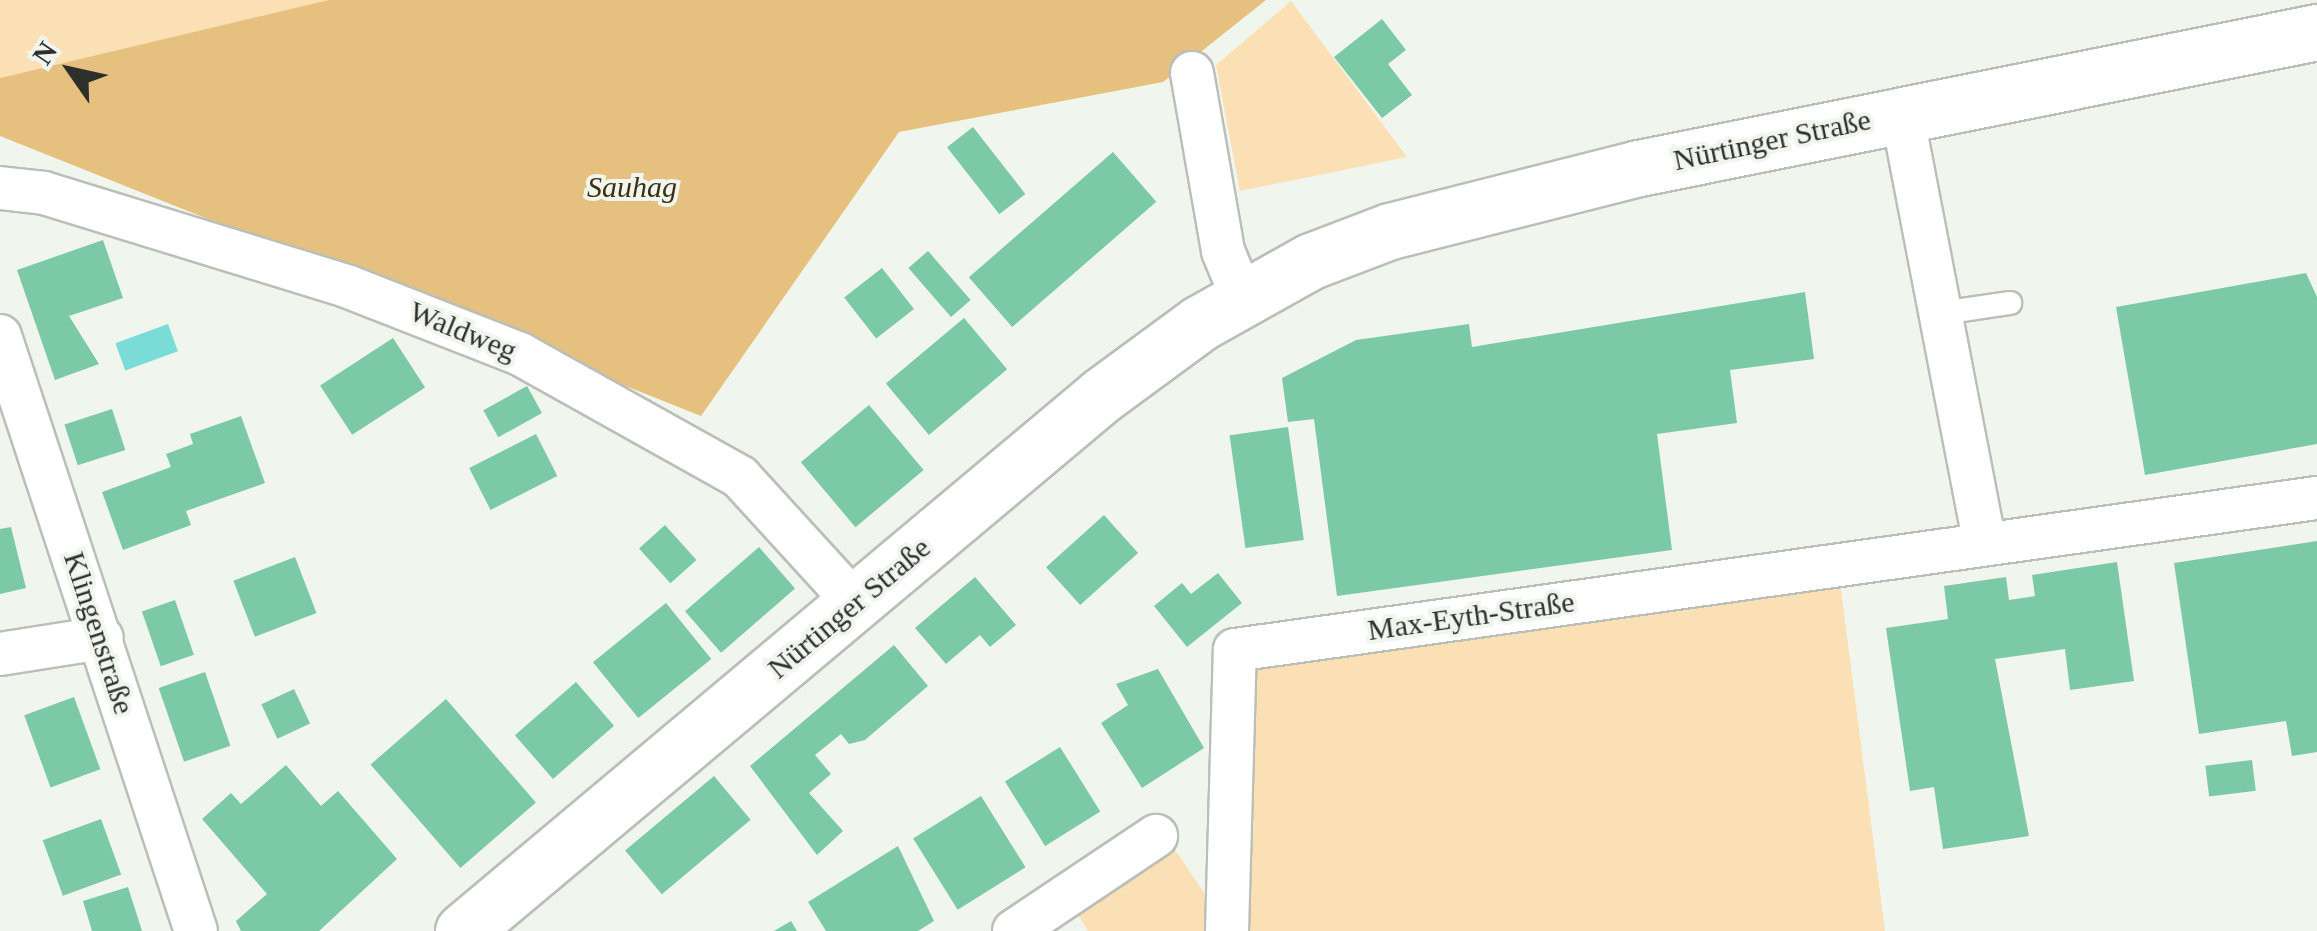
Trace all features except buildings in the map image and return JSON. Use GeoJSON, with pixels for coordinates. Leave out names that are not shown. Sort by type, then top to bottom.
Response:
{"type":"FeatureCollection","features":[{"type":"Feature","properties":{"kind":"main road","name":"Nürtinger Straße"},"geometry":{"type":"LineString","coordinates":[[463,931],[1102,395],[1242,297],[1390,230],[1902,114],[2317,32]]}},
{"type":"Feature","properties":{"kind":"street"},"geometry":{"type":"LineString","coordinates":[[1192,73],[1224,251],[1242,297]]}},
{"type":"Feature","properties":{"kind":"street"},"geometry":{"type":"LineString","coordinates":[[1902,114],[1984,543]]}},
{"type":"Feature","properties":{"kind":"street","name":"Waldweg"},"geometry":{"type":"LineString","coordinates":[[0,188],[44,193],[349,288],[552,369],[740,477],[855,603]]}},
{"type":"Feature","properties":{"kind":"street","name":"Klingenstraße"},"geometry":{"type":"LineString","coordinates":[[0,336],[196,931]]}},
{"type":"Feature","properties":{"kind":"street","name":"Max-Eyth-Straße"},"geometry":{"type":"LineString","coordinates":[[1227,931],[1235,650],[2317,498]]}},
{"type":"Feature","properties":{"kind":"street"},"geometry":{"type":"LineString","coordinates":[[0,654],[102,638]]}},
{"type":"Feature","properties":{"kind":"street"},"geometry":{"type":"LineString","coordinates":[[1014,931],[1156,836]]}},
{"type":"Feature","properties":{"kind":"lane"},"geometry":{"type":"LineString","coordinates":[[1942,312],[2010,303]]}},
{"type":"Feature","properties":{"kind":"shaded area"},"geometry":{"type":"Polygon","coordinates":[[[0,0],[332,0],[0,78],[0,0]]]}},
{"type":"Feature","properties":{"kind":"shaded area"},"geometry":{"type":"Polygon","coordinates":[[[1291,1],[1407,157],[1240,191],[1216,65],[1291,1]]]}},
{"type":"Feature","properties":{"kind":"shaded area"},"geometry":{"type":"Polygon","coordinates":[[[1840,582],[1885,931],[1246,931],[1251,671],[1840,582]]]}},
{"type":"Feature","properties":{"kind":"shaded area"},"geometry":{"type":"Polygon","coordinates":[[[1169,841],[1205,894],[1204,931],[1088,931],[1070,902],[1169,841]]]}},
{"type":"Feature","properties":{"kind":"green space","name":"Sauhag"},"geometry":{"type":"Polygon","coordinates":[[[329,0],[1266,0],[1163,82],[899,132],[701,416],[0,136],[0,78],[329,0]]]}},
{"type":"Feature","properties":{"kind":"water"},"geometry":{"type":"Polygon","coordinates":[[[168,324],[178,351],[125,370],[115,343],[168,324]]]}}]}
